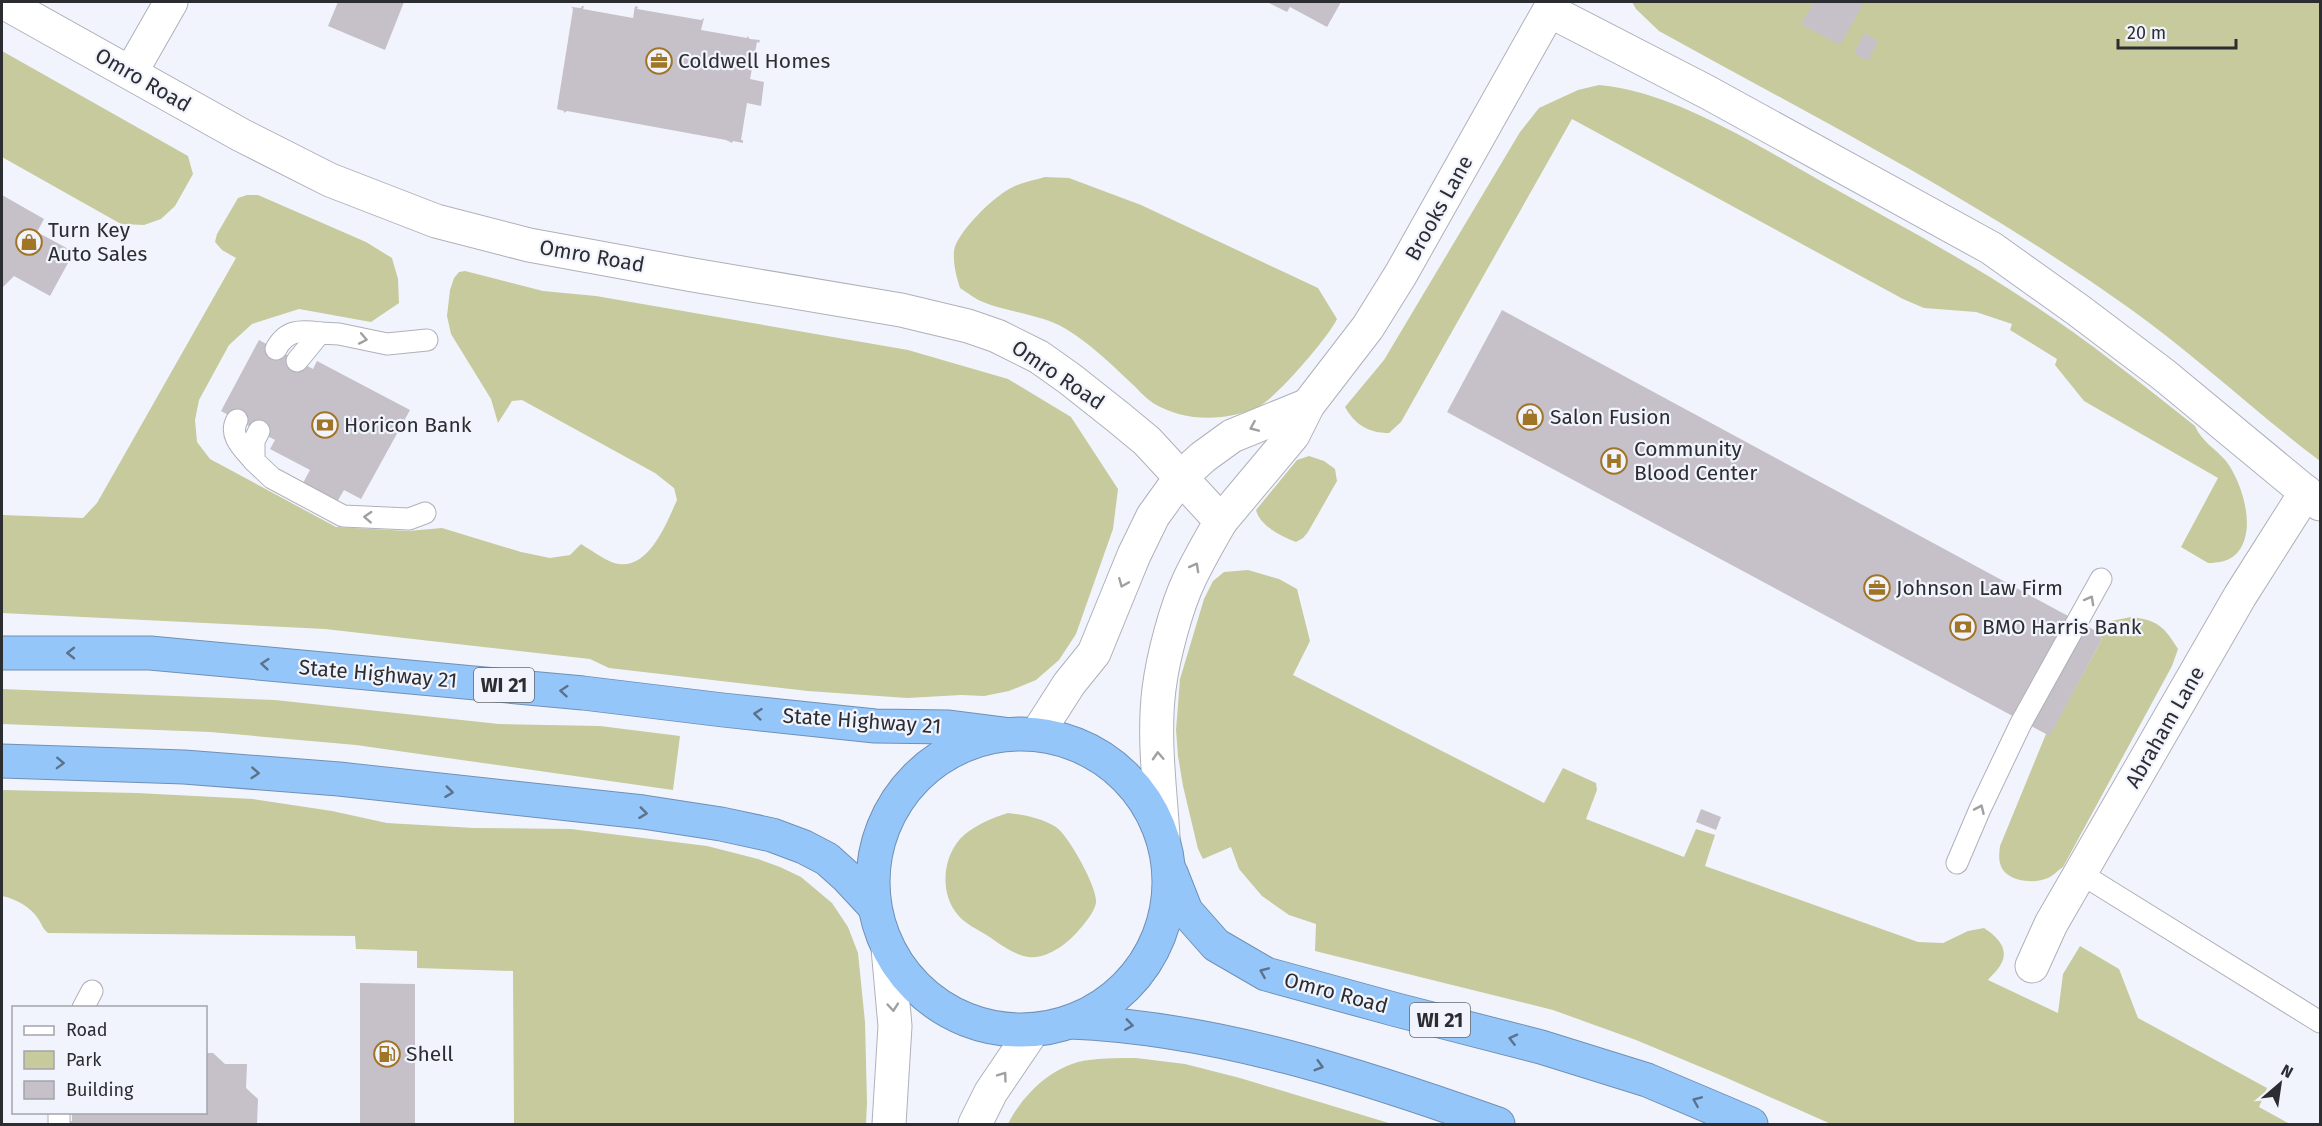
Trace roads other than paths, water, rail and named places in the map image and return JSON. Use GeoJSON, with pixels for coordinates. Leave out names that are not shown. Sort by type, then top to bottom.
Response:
{"type":"FeatureCollection","features":[{"type":"Feature","properties":{"kind":"highway","name":"State Highway 21"},"geometry":{"type":"LineString","coordinates":[[2,653],[150,653],[583,693],[875,726],[949,727],[1004,734]]}},
{"type":"Feature","properties":{"kind":"highway"},"geometry":{"type":"LineString","coordinates":[[1070,1022],[1113,999],[1146,963],[1165,918],[1169,869],[1163,836],[1144,798],[1115,766],[1078,745],[1037,734],[1004,734],[958,747],[918,774],[889,812],[874,858],[874,906],[888,948],[914,984],[949,1011],[990,1026],[1034,1030],[1070,1022],[1120,1024],[1193,1035],[1333,1070],[1436,1102],[1497,1125]]}},
{"type":"Feature","properties":{"kind":"highway"},"geometry":{"type":"LineString","coordinates":[[2,761],[184,767],[339,779],[643,812],[722,824],[772,835],[827,859],[848,877],[874,906]]}},
{"type":"Feature","properties":{"kind":"highway","name":"Omro Road"},"geometry":{"type":"LineString","coordinates":[[1169,869],[1186,910],[1215,945],[1266,974],[1542,1047],[1647,1080],[1751,1125]]}},
{"type":"Feature","properties":{"kind":"street","name":"Omro Road"},"geometry":{"type":"LineString","coordinates":[[3,2],[241,135],[330,180],[436,221],[529,245],[901,310],[968,326],[997,336],[1019,346],[1070,378],[1147,441],[1221,521]]}},
{"type":"Feature","properties":{"kind":"street"},"geometry":{"type":"LineString","coordinates":[[131,72],[171,2]]}},
{"type":"Feature","properties":{"kind":"street"},"geometry":{"type":"LineString","coordinates":[[1552,6],[1991,248],[2078,309],[2164,375],[2313,498]]}},
{"type":"Feature","properties":{"kind":"street","name":"Brooks Lane"},"geometry":{"type":"LineString","coordinates":[[1221,521],[1293,435],[1308,405],[1341,366],[1368,327],[1401,274],[1552,6]]}},
{"type":"Feature","properties":{"kind":"street","name":"Brooks Lane"},"geometry":{"type":"LineString","coordinates":[[1181,477],[1203,457],[1232,436],[1308,405]]}},
{"type":"Feature","properties":{"kind":"street"},"geometry":{"type":"LineString","coordinates":[[1037,734],[1069,684],[1094,652],[1134,555],[1154,516],[1181,477]]}},
{"type":"Feature","properties":{"kind":"street","name":"Abraham Lane"},"geometry":{"type":"LineString","coordinates":[[2032,966],[2051,924],[2240,596],[2313,498]]}},
{"type":"Feature","properties":{"kind":"street"},"geometry":{"type":"LineString","coordinates":[[1163,836],[1157,740],[1162,672],[1177,613],[1189,579],[1221,521]]}},
{"type":"Feature","properties":{"kind":"street"},"geometry":{"type":"LineString","coordinates":[[888,948],[895,1026],[889,1125]]}},
{"type":"Feature","properties":{"kind":"street"},"geometry":{"type":"LineString","coordinates":[[975,1125],[991,1092],[1034,1030]]}},
{"type":"Feature","properties":{"kind":"lane"},"geometry":{"type":"LineString","coordinates":[[276,349],[281,339],[300,330],[339,334],[387,344],[427,340]]}},
{"type":"Feature","properties":{"kind":"lane"},"geometry":{"type":"LineString","coordinates":[[297,361],[320,333]]}},
{"type":"Feature","properties":{"kind":"lane"},"geometry":{"type":"LineString","coordinates":[[237,420],[234,425],[235,438],[272,478],[343,516],[409,519],[425,513]]}},
{"type":"Feature","properties":{"kind":"lane"},"geometry":{"type":"LineString","coordinates":[[254,461],[254,441],[259,431]]}},
{"type":"Feature","properties":{"kind":"lane"},"geometry":{"type":"LineString","coordinates":[[1957,863],[2021,723],[2101,579]]}},
{"type":"Feature","properties":{"kind":"lane"},"geometry":{"type":"LineString","coordinates":[[2080,873],[2320,1022]]}},
{"type":"Feature","properties":{"kind":"place","name":"Coldwell Homes"},"geometry":{"type":"Point","coordinates":[659,61]}},
{"type":"Feature","properties":{"kind":"place","name":"Turn Key Auto Sales"},"geometry":{"type":"Point","coordinates":[29,242]}},
{"type":"Feature","properties":{"kind":"place","name":"Salon Fusion"},"geometry":{"type":"Point","coordinates":[1530,417]}},
{"type":"Feature","properties":{"kind":"place","name":"Horicon Bank"},"geometry":{"type":"Point","coordinates":[325,425]}},
{"type":"Feature","properties":{"kind":"place","name":"Community Blood Center"},"geometry":{"type":"Point","coordinates":[1614,461]}},
{"type":"Feature","properties":{"kind":"place","name":"Johnson Law Firm"},"geometry":{"type":"Point","coordinates":[1877,588]}},
{"type":"Feature","properties":{"kind":"place","name":"BMO Harris Bank"},"geometry":{"type":"Point","coordinates":[1963,627]}},
{"type":"Feature","properties":{"kind":"place","name":"Shell"},"geometry":{"type":"Point","coordinates":[387,1054]}}]}
